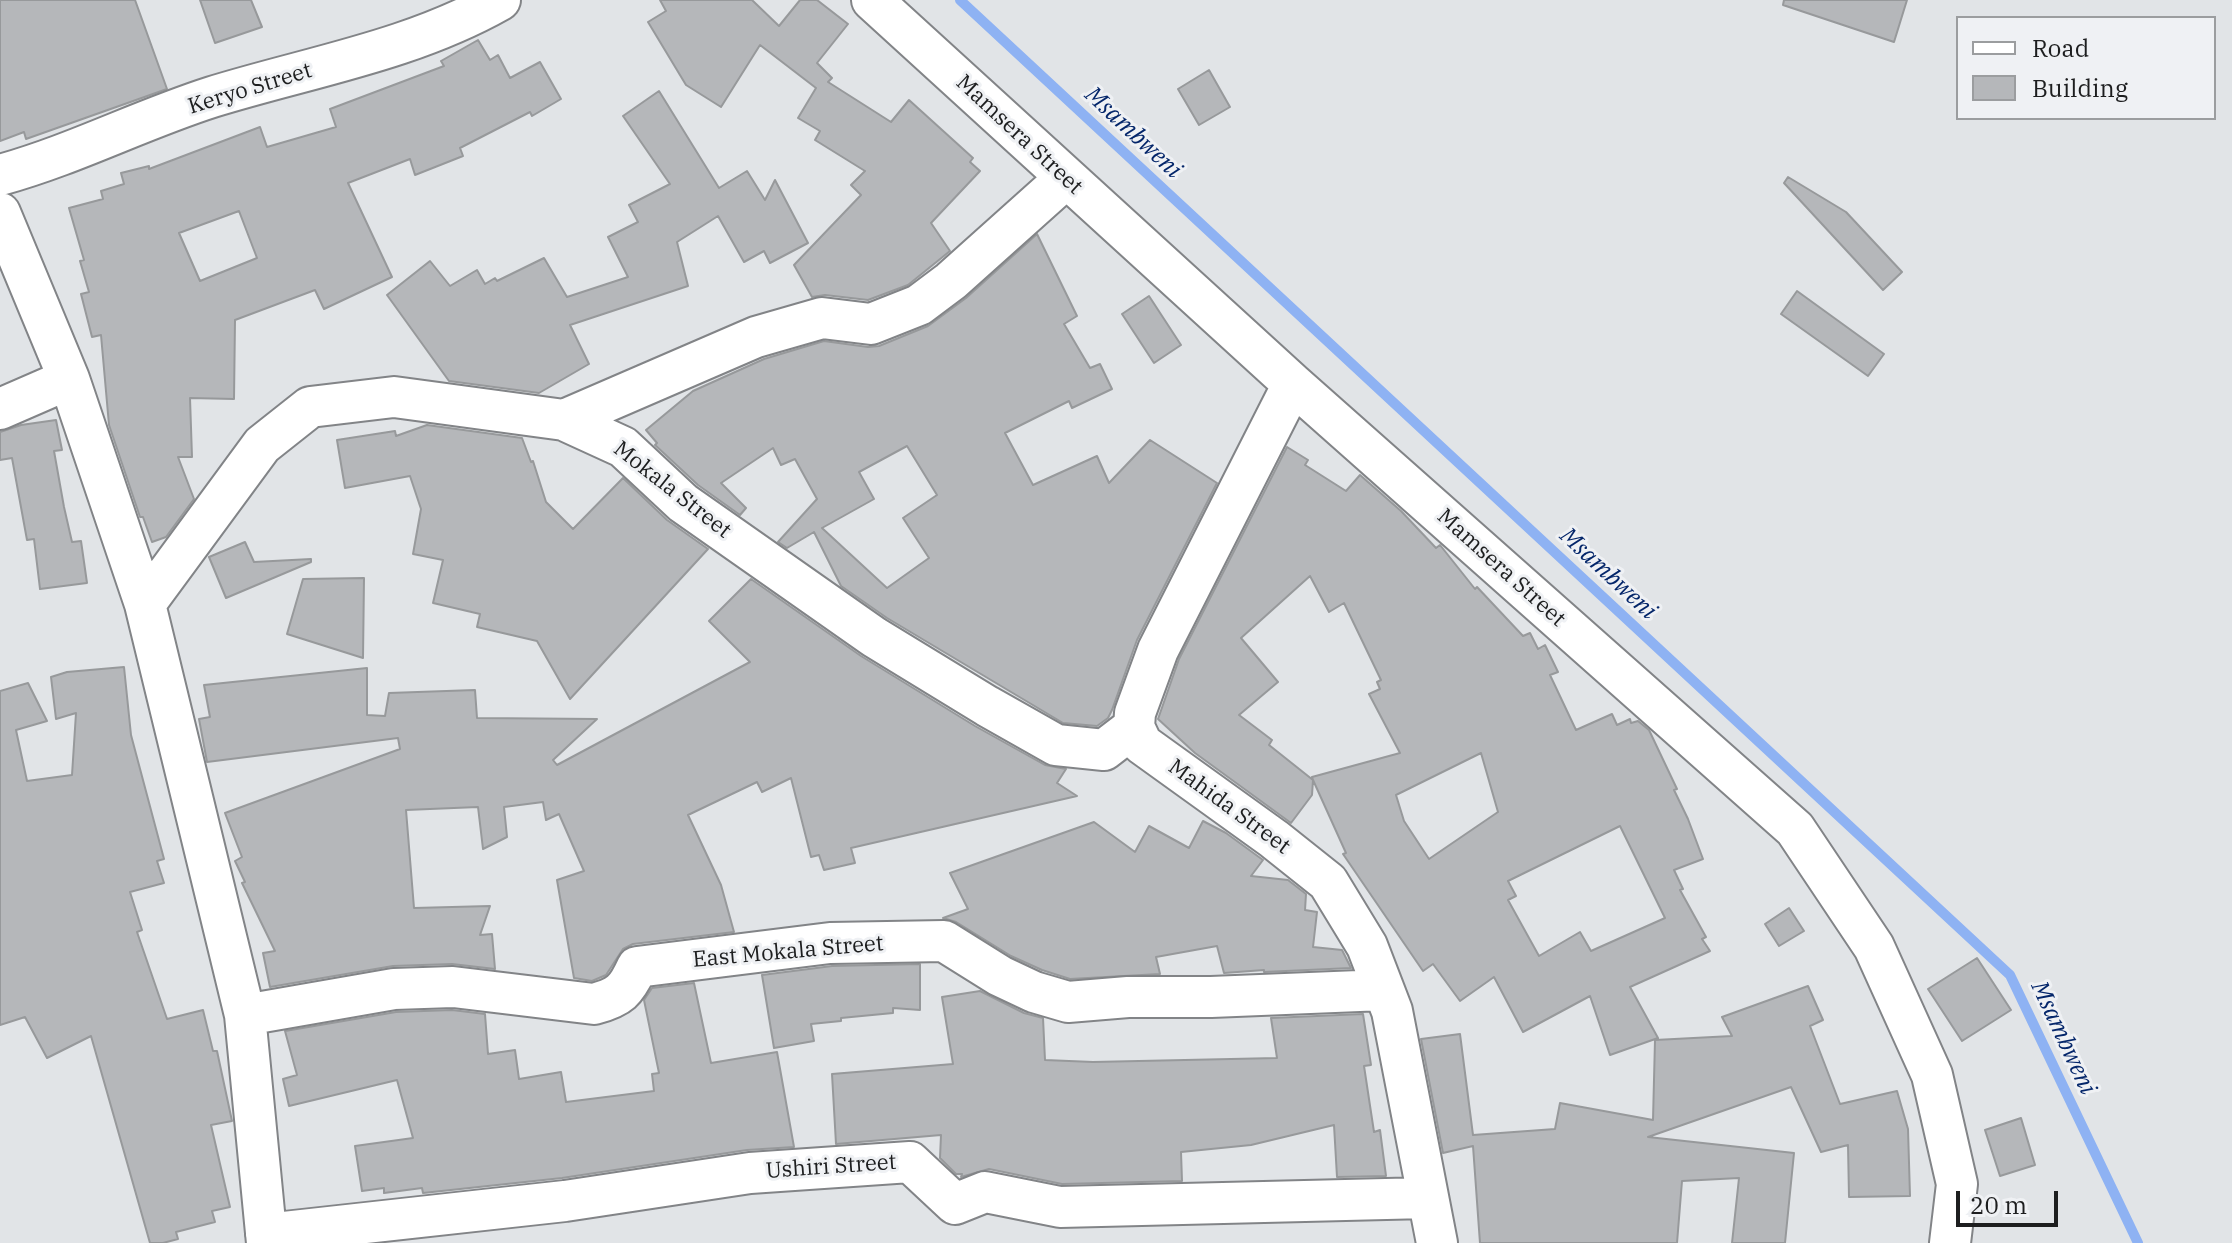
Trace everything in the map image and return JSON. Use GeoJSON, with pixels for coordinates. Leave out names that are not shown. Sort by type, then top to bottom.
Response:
{"type":"FeatureCollection","features":[{"type":"Feature","properties":{"kind":"street","name":"Keryo Street"},"geometry":{"type":"LineString","coordinates":[[0,175],[44,163],[210,98],[383,50],[469,18],[500,0]]}},
{"type":"Feature","properties":{"kind":"street","name":"Mamsera Street"},"geometry":{"type":"LineString","coordinates":[[872,0],[1293,384],[1795,829],[1874,947],[1932,1075],[1957,1184],[1950,1243]]}},
{"type":"Feature","properties":{"kind":"street"},"geometry":{"type":"LineString","coordinates":[[564,420],[756,337],[822,318],[871,324],[919,305],[951,281],[1066,178]]}},
{"type":"Feature","properties":{"kind":"street"},"geometry":{"type":"LineString","coordinates":[[0,213],[69,379],[145,604],[245,1015],[267,1238]]}},
{"type":"Feature","properties":{"kind":"street"},"geometry":{"type":"LineString","coordinates":[[0,409],[69,379]]}},
{"type":"Feature","properties":{"kind":"street"},"geometry":{"type":"LineString","coordinates":[[1134,727],[1135,713],[1158,650],[1293,384]]}},
{"type":"Feature","properties":{"kind":"street","name":"Mokala Street"},"geometry":{"type":"LineString","coordinates":[[145,604],[262,445],[310,407],[394,397],[564,420],[623,447],[683,503],[861,628],[1056,745],[1104,750],[1134,727]]}},
{"type":"Feature","properties":{"kind":"street","name":"Mahida Street"},"geometry":{"type":"LineString","coordinates":[[1134,727],[1142,744],[1328,882],[1367,946],[1392,1011],[1437,1243]]}},
{"type":"Feature","properties":{"kind":"street","name":"East Mokala Street"},"geometry":{"type":"LineString","coordinates":[[245,1015],[394,989],[453,987],[594,1004],[614,998],[629,986],[637,967],[844,943],[944,941],[1000,976],[1034,992],[1068,1002],[1128,997],[1384,990]]}},
{"type":"Feature","properties":{"kind":"street","name":"Ushiri Street"},"geometry":{"type":"LineString","coordinates":[[267,1238],[565,1201],[750,1173],[910,1162],[955,1204],[985,1192],[1060,1207],[1427,1198]]}},
{"type":"Feature","properties":{"kind":"building"},"geometry":{"type":"Polygon","coordinates":[[[0,0],[135,0],[167,89],[26,139],[24,132],[0,141],[0,0]]]}},
{"type":"Feature","properties":{"kind":"building"},"geometry":{"type":"Polygon","coordinates":[[[200,0],[251,0],[262,27],[215,43],[200,0]]]}},
{"type":"Feature","properties":{"kind":"building"},"geometry":{"type":"Polygon","coordinates":[[[660,0],[752,0],[779,26],[800,0],[817,0],[848,24],[817,63],[832,78],[828,82],[891,122],[909,100],[973,158],[970,162],[980,171],[931,223],[950,251],[908,285],[868,300],[825,295],[812,297],[794,265],[861,195],[851,185],[865,171],[815,140],[820,131],[798,118],[816,88],[760,45],[721,107],[686,85],[648,22],[666,11],[660,0]]]}},
{"type":"Feature","properties":{"kind":"building"},"geometry":{"type":"Polygon","coordinates":[[[1784,0],[1907,0],[1894,42],[1783,5],[1784,0]]]}},
{"type":"Feature","properties":{"kind":"building"},"geometry":{"type":"Polygon","coordinates":[[[478,40],[490,60],[498,55],[510,78],[540,62],[561,99],[532,116],[530,112],[460,148],[463,156],[415,175],[410,159],[348,183],[392,277],[324,309],[315,290],[235,320],[234,399],[190,398],[192,457],[178,457],[194,499],[166,537],[152,542],[143,517],[140,517],[109,425],[101,335],[92,337],[81,294],[89,292],[80,261],[84,260],[69,208],[103,199],[101,191],[124,184],[121,173],[149,166],[149,169],[260,127],[267,147],[336,127],[330,109],[444,66],[441,61],[478,40]],[[239,211],[179,233],[200,281],[257,258],[239,211]]]}},
{"type":"Feature","properties":{"kind":"building"},"geometry":{"type":"Polygon","coordinates":[[[1209,70],[1230,107],[1199,125],[1178,89],[1209,70]]]}},
{"type":"Feature","properties":{"kind":"building"},"geometry":{"type":"Polygon","coordinates":[[[659,91],[719,188],[747,171],[765,200],[775,180],[808,243],[770,263],[764,251],[744,262],[718,216],[677,242],[688,286],[570,325],[589,364],[539,393],[449,381],[387,295],[430,261],[450,286],[477,270],[485,284],[495,278],[497,281],[544,258],[567,297],[628,277],[608,237],[638,222],[629,205],[670,184],[623,116],[659,91]]]}},
{"type":"Feature","properties":{"kind":"building"},"geometry":{"type":"Polygon","coordinates":[[[1788,177],[1846,212],[1902,272],[1883,290],[1784,183],[1788,177]]]}},
{"type":"Feature","properties":{"kind":"building"},"geometry":{"type":"Polygon","coordinates":[[[1037,234],[1077,316],[1064,324],[1090,368],[1100,364],[1112,389],[1072,408],[1069,401],[1005,433],[1033,485],[1097,456],[1109,483],[1150,440],[1217,483],[1137,640],[1112,710],[1108,718],[1097,726],[1063,723],[887,618],[841,586],[814,532],[787,548],[778,542],[817,499],[795,459],[781,465],[773,448],[721,483],[746,508],[740,515],[698,485],[655,445],[657,443],[646,430],[693,391],[764,359],[824,341],[879,346],[928,326],[966,298],[1037,234]],[[907,446],[859,472],[874,499],[822,528],[887,588],[929,558],[903,518],[937,495],[907,446]]]}},
{"type":"Feature","properties":{"kind":"building"},"geometry":{"type":"Polygon","coordinates":[[[1797,291],[1884,354],[1868,376],[1781,314],[1797,291]]]}},
{"type":"Feature","properties":{"kind":"building"},"geometry":{"type":"Polygon","coordinates":[[[1149,296],[1181,345],[1154,363],[1122,314],[1149,296]]]}},
{"type":"Feature","properties":{"kind":"building"},"geometry":{"type":"Polygon","coordinates":[[[56,420],[62,450],[54,451],[64,507],[72,542],[81,541],[87,583],[40,589],[34,539],[27,540],[12,458],[0,460],[0,432],[21,425],[56,420]]]}},
{"type":"Feature","properties":{"kind":"building"},"geometry":{"type":"Polygon","coordinates":[[[427,425],[522,438],[546,502],[573,529],[623,478],[667,520],[708,549],[570,699],[537,641],[477,627],[480,614],[433,603],[443,560],[413,554],[421,509],[410,476],[345,488],[337,440],[395,431],[396,436],[427,425]]]}},
{"type":"Feature","properties":{"kind":"building"},"geometry":{"type":"Polygon","coordinates":[[[1287,447],[1308,460],[1305,465],[1346,491],[1360,475],[1401,511],[1436,548],[1440,545],[1475,589],[1477,587],[1523,636],[1530,633],[1538,649],[1545,645],[1558,672],[1550,675],[1576,730],[1612,714],[1617,725],[1630,719],[1631,723],[1638,721],[1649,730],[1677,789],[1674,790],[1703,859],[1674,870],[1683,889],[1680,890],[1706,937],[1702,939],[1710,951],[1630,987],[1658,1038],[1610,1055],[1590,996],[1523,1032],[1494,977],[1460,1001],[1433,964],[1423,971],[1343,854],[1346,853],[1313,780],[1312,795],[1291,823],[1195,753],[1158,719],[1179,659],[1287,447]],[[1310,576],[1241,638],[1278,682],[1239,715],[1272,740],[1269,745],[1313,780],[1312,777],[1400,753],[1369,694],[1380,689],[1377,682],[1381,680],[1344,603],[1329,612],[1310,576]],[[1481,753],[1396,795],[1404,821],[1429,859],[1498,812],[1481,753]],[[1620,826],[1508,881],[1516,896],[1508,900],[1539,956],[1580,932],[1591,951],[1665,918],[1620,826]]]}},
{"type":"Feature","properties":{"kind":"building"},"geometry":{"type":"Polygon","coordinates":[[[245,542],[254,562],[311,559],[311,562],[226,598],[209,557],[245,542]]]}},
{"type":"Feature","properties":{"kind":"building"},"geometry":{"type":"Polygon","coordinates":[[[364,578],[363,658],[287,634],[303,579],[364,578]]]}},
{"type":"Feature","properties":{"kind":"building"},"geometry":{"type":"Polygon","coordinates":[[[751,579],[861,656],[975,726],[1045,765],[1066,769],[1057,783],[1077,796],[851,848],[855,863],[824,870],[819,855],[811,857],[791,778],[762,792],[757,782],[688,815],[721,885],[734,932],[633,944],[623,949],[606,975],[592,981],[574,978],[557,880],[584,871],[559,814],[546,820],[543,802],[504,807],[507,837],[483,849],[478,807],[406,810],[414,908],[490,906],[480,935],[492,934],[495,969],[452,964],[393,966],[270,987],[263,953],[275,951],[242,883],[245,882],[235,861],[242,857],[225,813],[400,749],[398,738],[207,762],[199,719],[210,717],[204,685],[367,668],[367,715],[385,716],[389,693],[475,690],[477,718],[597,719],[553,760],[557,765],[750,662],[709,621],[751,579]]]}},
{"type":"Feature","properties":{"kind":"building"},"geometry":{"type":"Polygon","coordinates":[[[124,667],[131,735],[164,859],[157,861],[164,883],[130,892],[142,930],[137,932],[167,1019],[203,1010],[213,1051],[217,1051],[232,1121],[211,1125],[230,1207],[212,1211],[215,1222],[176,1232],[178,1239],[163,1243],[150,1243],[91,1036],[47,1058],[25,1017],[0,1025],[0,691],[28,683],[47,721],[16,730],[27,781],[72,775],[76,713],[56,719],[51,677],[67,672],[124,667]]]}},
{"type":"Feature","properties":{"kind":"building"},"geometry":{"type":"Polygon","coordinates":[[[1203,821],[1226,833],[1263,860],[1251,876],[1288,880],[1306,894],[1305,910],[1317,912],[1313,947],[1342,950],[1351,968],[1224,973],[1217,946],[1156,957],[1160,974],[1070,979],[1011,956],[956,922],[943,918],[968,909],[950,873],[1094,822],[1135,852],[1149,826],[1189,848],[1203,821]]]}},
{"type":"Feature","properties":{"kind":"building"},"geometry":{"type":"Polygon","coordinates":[[[1789,908],[1804,931],[1779,946],[1765,924],[1789,908]]]}},
{"type":"Feature","properties":{"kind":"building"},"geometry":{"type":"Polygon","coordinates":[[[1977,958],[2011,1010],[1962,1041],[1928,989],[1977,958]]]}},
{"type":"Feature","properties":{"kind":"building"},"geometry":{"type":"Polygon","coordinates":[[[920,964],[920,1010],[893,1008],[893,1013],[811,1024],[814,1041],[774,1048],[762,975],[832,966],[920,964]]]}},
{"type":"Feature","properties":{"kind":"building"},"geometry":{"type":"Polygon","coordinates":[[[694,983],[711,1063],[777,1052],[794,1147],[747,1150],[562,1178],[423,1193],[422,1188],[384,1193],[384,1188],[362,1191],[355,1146],[413,1138],[397,1080],[289,1106],[283,1079],[297,1075],[285,1031],[396,1012],[452,1010],[485,1014],[488,1054],[515,1050],[519,1079],[561,1072],[566,1102],[654,1091],[652,1074],[659,1073],[644,1000],[652,988],[694,983]]]}},
{"type":"Feature","properties":{"kind":"building"},"geometry":{"type":"Polygon","coordinates":[[[1808,986],[1823,1020],[1810,1026],[1840,1104],[1897,1091],[1908,1129],[1910,1196],[1849,1197],[1848,1145],[1821,1152],[1791,1087],[1648,1137],[1794,1153],[1785,1243],[1732,1243],[1739,1178],[1682,1181],[1677,1243],[1480,1243],[1473,1146],[1443,1153],[1421,1039],[1460,1034],[1473,1135],[1555,1129],[1560,1103],[1653,1120],[1655,1040],[1732,1036],[1722,1017],[1808,986]]]}},
{"type":"Feature","properties":{"kind":"building"},"geometry":{"type":"Polygon","coordinates":[[[980,991],[1024,1013],[1043,1018],[1045,1060],[1093,1062],[1277,1058],[1271,1018],[1363,1014],[1371,1065],[1364,1066],[1374,1132],[1380,1130],[1386,1176],[1337,1177],[1334,1125],[1251,1145],[1181,1152],[1182,1181],[1062,1184],[989,1169],[961,1177],[962,1174],[956,1174],[940,1158],[941,1135],[836,1144],[832,1074],[953,1064],[942,997],[980,991]]]}},
{"type":"Feature","properties":{"kind":"building"},"geometry":{"type":"Polygon","coordinates":[[[2021,1118],[2035,1165],[2000,1176],[1985,1130],[2021,1118]]]}},
{"type":"Feature","properties":{"kind":"waterway","name":"Msambweni"},"geometry":{"type":"LineString","coordinates":[[960,0],[2010,975],[2138,1243]]}}]}
